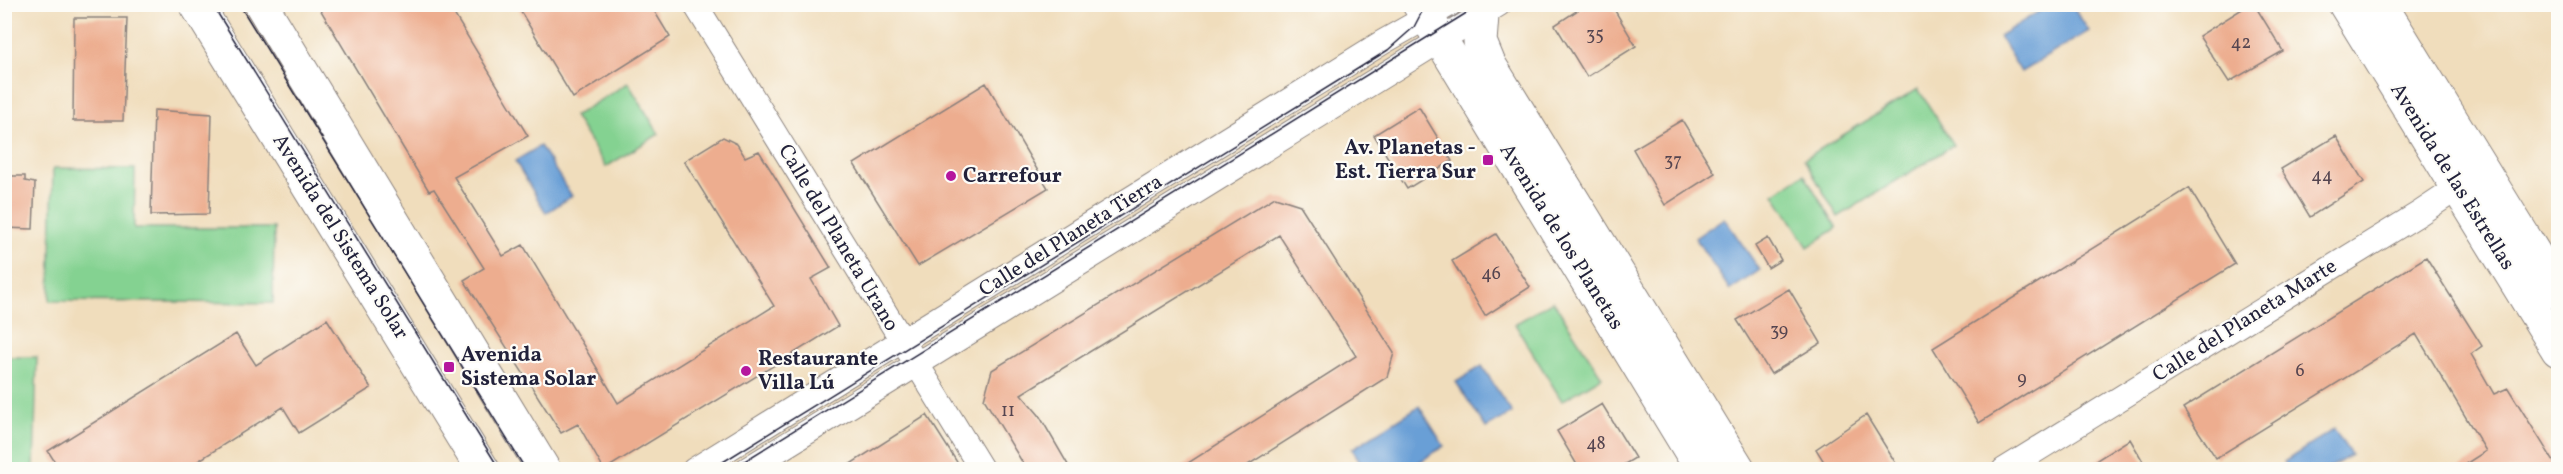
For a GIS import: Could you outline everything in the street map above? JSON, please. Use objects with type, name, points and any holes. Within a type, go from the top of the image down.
[{"type":"street","name":"Avenida del Sistema Solar","points":[[196,4],[483,470]]},
{"type":"street","points":[[261,4],[544,470]]},
{"type":"street","name":"Calle del Planeta Urano","points":[[695,4],[901,342],[982,470]]},
{"type":"street","name":"Avenida de las Estrellas","points":[[2345,4],[2471,178],[2559,292]]},
{"type":"street","name":"Avenida de las Estrellas","points":[[2380,4],[2559,350]]},
{"type":"street","name":"Calle del Planeta Tierra","points":[[694,470],[1383,42],[1434,17],[1490,10]]},
{"type":"street","name":"Avenida de los Planetas","points":[[1490,10],[1480,42],[1489,64],[1739,470]]},
{"type":"street","name":"Calle del Planeta Tierra","points":[[746,470],[916,365],[1434,17]]},
{"type":"street","name":"Avenida de los Planetas","points":[[1434,17],[1702,470]]},
{"type":"street","name":"Calle del Planeta Marte","points":[[2004,470],[2471,178]]},
{"type":"green space","points":[[628,83],[659,134],[606,167],[574,116]]},
{"type":"green space","points":[[1918,89],[1954,145],[1838,217],[1804,159]]},
{"type":"green space","points":[[53,168],[135,169],[134,228],[274,228],[273,303],[50,301]]},
{"type":"green space","points":[[1804,174],[1837,228],[1808,247],[1774,194]]},
{"type":"green space","points":[[1553,301],[1602,377],[1562,401],[1515,324]]},
{"type":"green space","points":[[5,357],[37,357],[34,469],[5,469]]},
{"type":"water","points":[[2051,4],[2072,5],[2089,31],[2021,72],[1999,36]]},
{"type":"water","points":[[540,146],[572,196],[546,213],[515,161]]},
{"type":"water","points":[[1724,218],[1760,270],[1730,290],[1695,238]]},
{"type":"water","points":[[1482,366],[1512,413],[1486,428],[1456,382]]},
{"type":"water","points":[[1419,406],[1444,446],[1409,469],[1365,469],[1352,449]]},
{"type":"water","points":[[2334,429],[2351,455],[2328,469],[2289,469],[2284,462]]},
{"type":"building","points":[[317,4],[448,4],[528,136],[454,177],[503,256],[523,245],[618,403],[774,306],[684,161],[723,137],[737,144],[745,157],[759,151],[831,268],[811,279],[838,326],[604,470],[578,424],[561,433],[464,280],[484,268],[434,189],[429,191]]},
{"type":"building","points":[[516,4],[650,4],[670,37],[573,98]]},
{"type":"building","points":[[1587,4],[1611,4],[1636,46],[1587,77],[1555,25]]},
{"type":"building","points":[[2250,4],[2254,4],[2283,51],[2229,82],[2199,36]]},
{"type":"building","points":[[74,18],[127,18],[123,121],[73,121]]},
{"type":"building","name":"Carrefour","points":[[986,83],[1048,188],[918,266],[854,164]]},
{"type":"building","points":[[1419,107],[1452,161],[1407,189],[1374,135]]},
{"type":"building","points":[[154,110],[212,114],[209,214],[151,215]]},
{"type":"building","points":[[1682,120],[1715,173],[1665,205],[1633,149]]},
{"type":"building","points":[[2336,136],[2364,182],[2310,217],[2281,169]]},
{"type":"building","points":[[4,176],[25,176],[25,181],[35,183],[33,229],[4,228]]},
{"type":"building","points":[[2189,188],[2235,264],[1979,423],[1933,348]]},
{"type":"building","points":[[1275,197],[1300,205],[1394,353],[1387,377],[1240,470],[1177,470],[1356,356],[1279,235],[1021,394],[1039,415],[1071,470],[1027,470],[984,399],[992,370]]},
{"type":"building","points":[[1496,234],[1530,287],[1485,316],[1452,261]]},
{"type":"building","points":[[1768,238],[1781,260],[1768,268],[1755,246]]},
{"type":"building","points":[[2426,257],[2482,346],[2471,354],[2494,394],[2508,388],[2559,470],[2456,470],[2486,451],[2416,334],[2216,458],[2183,408]]},
{"type":"building","points":[[1789,289],[1821,343],[1771,374],[1737,320]]},
{"type":"building","points":[[327,319],[371,388],[299,433],[283,407],[184,470],[60,470],[48,451],[236,334],[256,365]]},
{"type":"building","points":[[1602,404],[1635,458],[1615,470],[1580,470],[1557,431]]},
{"type":"building","points":[[927,415],[962,470],[841,470]]},
{"type":"building","points":[[1866,415],[1900,470],[1829,470],[1816,449]]},
{"type":"building","points":[[2130,439],[2148,470],[2081,470]]},
{"type":"tram line","points":[[212,4],[500,470]]},
{"type":"tram line","points":[[239,4],[526,470]]},
{"type":"tram line","points":[[710,470],[1388,50],[1414,27],[1426,4]]},
{"type":"tram line","points":[[730,470],[1481,4]]},
{"type":"place","name":"Av. Planetas - Est. Tierra Sur","points":[[1488,160]]},
{"type":"place","name":"Carrefour","points":[[951,176]]},
{"type":"place","name":"Avenida Sistema Solar","points":[[449,367]]},
{"type":"place","name":"Restaurante Villa Lú","points":[[746,371]]}]
